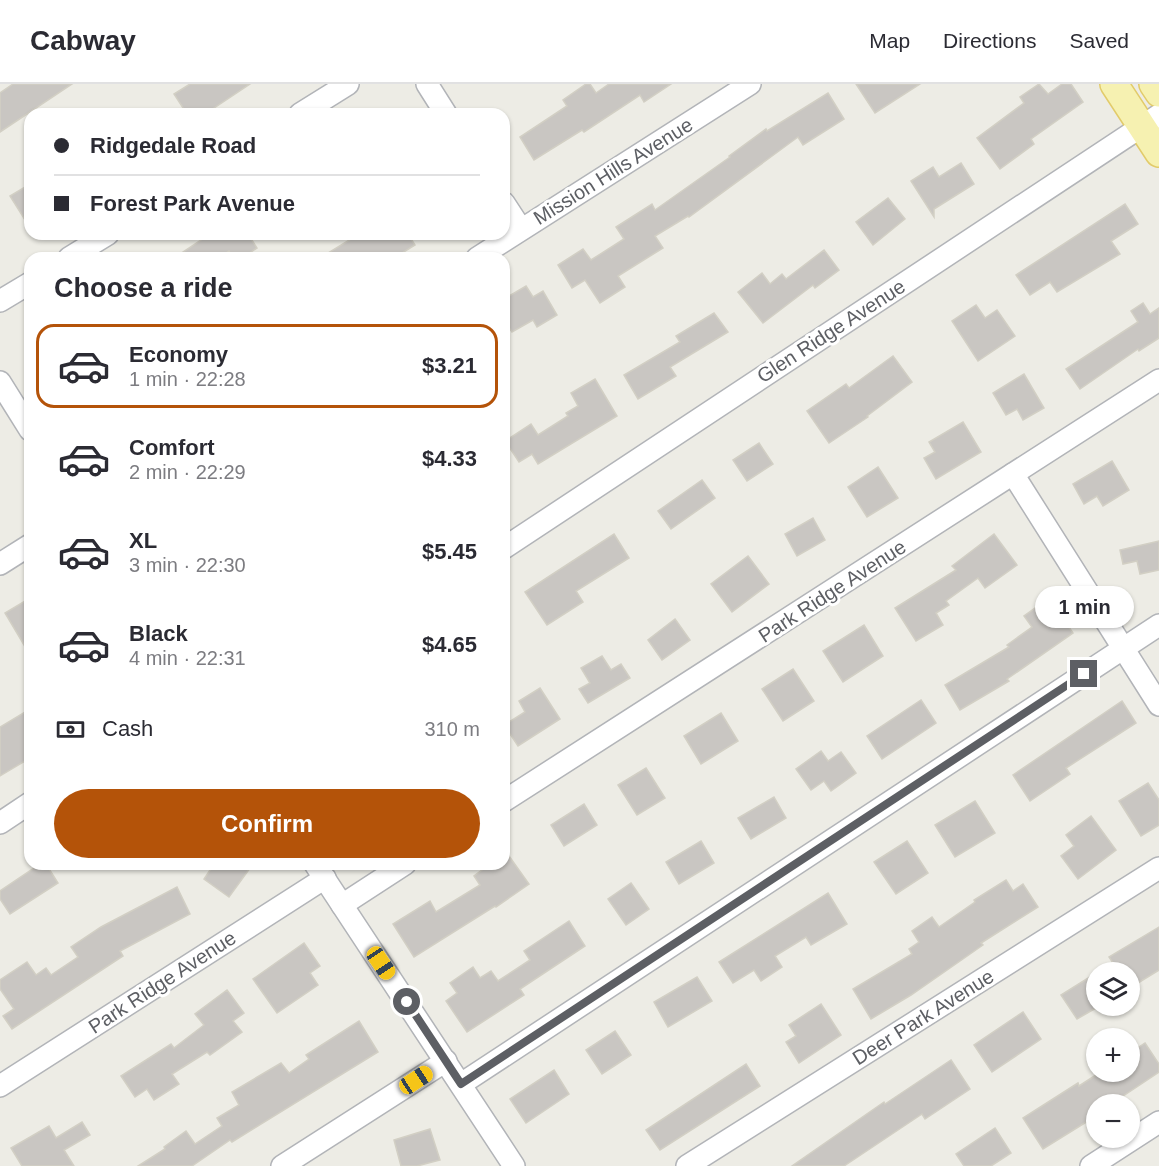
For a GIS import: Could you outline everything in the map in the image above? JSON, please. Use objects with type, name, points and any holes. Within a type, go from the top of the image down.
[{"type":"main road","points":[[1114,84],[1150,121],[1159,153]]},
{"type":"main road","points":[[1153,84],[1159,93]]},
{"type":"street","points":[[310,108],[348,84]]},
{"type":"street","points":[[427,84],[442,108]]},
{"type":"street","name":"Mission Hills Avenue","points":[[510,236],[750,84]]},
{"type":"street","name":"Glen Ridge Avenue","points":[[510,544],[1150,121]]},
{"type":"street","points":[[510,212],[521,229]]},
{"type":"street","points":[[79,252],[98,240]]},
{"type":"street","name":"Mission Hills Avenue","points":[[486,252],[504,240]]},
{"type":"street","points":[[0,301],[24,286]]},
{"type":"street","name":"Park Ridge Avenue","points":[[510,797],[1159,380]]},
{"type":"street","points":[[0,382],[24,420]]},
{"type":"street","points":[[1013,474],[1159,705]]},
{"type":"street","points":[[0,564],[24,549]]},
{"type":"street","points":[[461,1084],[1159,625]]},
{"type":"street","points":[[0,823],[24,808]]},
{"type":"street","name":"Deer Park Avenue","points":[[687,1166],[1159,868]]},
{"type":"street","points":[[342,905],[396,870]]},
{"type":"street","points":[[320,871],[514,1166]]},
{"type":"street","name":"Park Ridge Avenue","points":[[0,1086],[320,871]]},
{"type":"street","points":[[282,1166],[446,1061]]},
{"type":"street","points":[[1091,1166],[1159,1122]]},
{"type":"building","points":[[13,84],[72,84],[36,108],[24,108],[24,116],[0,132],[0,93]]},
{"type":"building","points":[[190,84],[250,84],[214,108],[183,108],[174,94]]},
{"type":"building","points":[[586,84],[590,84],[596,93],[609,84],[671,84],[644,102],[640,95],[584,132],[582,130],[534,160],[520,137],[567,106],[563,100]]},
{"type":"building","points":[[856,84],[920,84],[875,113]]},
{"type":"building","points":[[1039,84],[1048,94],[1062,84],[1071,84],[1083,102],[1031,139],[1034,144],[1000,169],[977,138],[1024,103],[1020,97]]},
{"type":"building","points":[[828,93],[844,119],[803,145],[798,137],[689,217],[655,236],[663,248],[618,276],[625,287],[600,303],[585,280],[572,288],[558,265],[583,249],[591,260],[624,239],[616,227],[652,204],[655,210],[766,129],[767,131]]},
{"type":"building","points":[[961,163],[974,184],[934,209],[934,217],[911,181],[933,167],[939,177]]},
{"type":"building","points":[[24,188],[24,218],[10,196]]},
{"type":"building","points":[[888,198],[905,219],[873,245],[856,222]]},
{"type":"building","points":[[1125,204],[1138,224],[1111,241],[1120,254],[1057,292],[1050,282],[1030,295],[1016,275]]},
{"type":"building","points":[[201,240],[252,240],[257,248],[251,252],[183,252]]},
{"type":"building","points":[[349,240],[412,240],[415,245],[404,252],[330,252]]},
{"type":"building","points":[[824,250],[839,270],[815,288],[813,285],[763,323],[738,292],[762,273],[770,284],[782,274],[786,279]]},
{"type":"building","points":[[526,286],[533,297],[543,291],[557,315],[537,327],[533,320],[512,332],[510,329],[510,295]]},
{"type":"building","points":[[1143,303],[1150,314],[1159,308],[1159,338],[1139,351],[1138,349],[1080,389],[1066,369],[1138,322],[1131,311]]},
{"type":"building","points":[[976,305],[985,318],[997,310],[1015,336],[978,361],[952,321]]},
{"type":"building","points":[[714,313],[728,332],[670,367],[676,376],[638,399],[624,375],[680,342],[676,336]]},
{"type":"building","points":[[893,356],[912,382],[868,417],[829,443],[807,411],[846,384],[849,388]]},
{"type":"building","points":[[1024,374],[1044,408],[1023,420],[1017,409],[1006,415],[993,393]]},
{"type":"building","points":[[595,379],[617,416],[538,464],[532,454],[519,462],[510,448],[510,438],[531,424],[538,435],[568,416],[566,413],[578,406],[571,393]]},
{"type":"building","points":[[963,422],[981,452],[936,479],[924,458],[935,452],[929,442]]},
{"type":"building","points":[[759,443],[773,464],[747,481],[733,460]]},
{"type":"building","points":[[1112,461],[1129,490],[1103,506],[1097,496],[1084,504],[1073,484]]},
{"type":"building","points":[[878,467],[898,498],[867,517],[848,487]]},
{"type":"building","points":[[702,480],[715,498],[671,529],[658,511]]},
{"type":"building","points":[[813,518],[825,540],[797,556],[785,534]]},
{"type":"building","points":[[614,534],[629,558],[576,591],[583,602],[547,625],[525,592]]},
{"type":"building","points":[[994,534],[1017,565],[985,588],[978,578],[946,601],[949,605],[936,613],[943,625],[916,641],[895,608],[956,570],[952,566]]},
{"type":"building","points":[[1159,541],[1159,570],[1140,574],[1137,561],[1123,564],[1120,550]]},
{"type":"building","points":[[748,556],[769,584],[732,612],[711,584]]},
{"type":"building","points":[[1049,598],[1073,633],[1007,679],[1009,681],[960,710],[945,685],[1009,647],[1007,645],[1032,627],[1024,616]]},
{"type":"building","points":[[24,602],[24,645],[5,613]]},
{"type":"building","points":[[675,619],[690,640],[662,660],[648,640]]},
{"type":"building","points":[[864,625],[883,656],[843,682],[823,651]]},
{"type":"building","points":[[602,656],[611,670],[621,664],[630,678],[588,703],[579,689],[590,683],[581,668]]},
{"type":"building","points":[[793,669],[814,701],[783,721],[762,689]]},
{"type":"building","points":[[540,688],[560,719],[518,746],[510,734],[510,721],[525,712],[519,701]]},
{"type":"building","points":[[921,700],[936,723],[882,759],[867,736]]},
{"type":"building","points":[[1122,701],[1136,723],[1066,768],[1070,774],[1030,801],[1013,775]]},
{"type":"building","points":[[24,713],[24,762],[0,776],[0,727]]},
{"type":"building","points":[[721,713],[738,741],[701,764],[684,736]]},
{"type":"building","points":[[821,751],[828,761],[841,752],[856,773],[831,791],[824,781],[811,790],[796,769]]},
{"type":"building","points":[[646,768],[665,798],[637,815],[618,785]]},
{"type":"building","points":[[1148,783],[1159,800],[1159,825],[1141,836],[1119,801]]},
{"type":"building","points":[[774,797],[786,818],[751,839],[738,818]]},
{"type":"building","points":[[975,801],[995,833],[955,857],[935,825]]},
{"type":"building","points":[[584,804],[597,825],[564,846],[551,825]]},
{"type":"building","points":[[1091,816],[1116,850],[1078,879],[1061,856],[1074,846],[1066,835]]},
{"type":"building","points":[[701,841],[714,863],[679,884],[666,862]]},
{"type":"building","points":[[907,841],[928,873],[896,894],[874,862]]},
{"type":"building","points":[[510,857],[529,884],[414,957],[393,924],[430,901],[436,912],[480,885],[474,876],[482,870],[510,870]]},
{"type":"building","points":[[31,870],[50,870],[58,883],[10,914],[0,899],[0,891]]},
{"type":"building","points":[[210,870],[249,870],[229,897],[204,879]]},
{"type":"building","points":[[1006,880],[1013,891],[1023,884],[1038,907],[981,943],[983,945],[911,995],[871,1019],[853,989],[912,954],[909,949],[919,942],[912,931],[932,917],[939,927],[975,902],[974,900]]},
{"type":"building","points":[[631,883],[649,909],[626,925],[608,899]]},
{"type":"building","points":[[177,887],[190,914],[120,951],[123,956],[12,1029],[3,1016],[14,1009],[0,989],[0,980],[27,962],[36,975],[46,968],[51,975],[78,957],[71,947],[101,927]]},
{"type":"building","points":[[828,893],[847,924],[811,945],[806,937],[775,956],[782,967],[761,981],[754,970],[733,983],[719,962]]},
{"type":"building","points":[[569,921],[585,946],[520,989],[524,995],[467,1032],[446,1001],[457,993],[450,983],[473,967],[480,978],[491,971],[498,981],[530,960],[524,951]]},
{"type":"building","points":[[1159,927],[1159,970],[1140,982],[1140,962],[1112,962],[1109,957]]},
{"type":"building","points":[[304,943],[320,966],[310,973],[318,985],[277,1013],[253,979]]},
{"type":"building","points":[[697,977],[712,1001],[668,1027],[654,1002]]},
{"type":"building","points":[[1086,979],[1086,1014],[1077,1019],[1061,995]]},
{"type":"building","points":[[227,990],[244,1013],[233,1021],[242,1032],[210,1055],[207,1052],[172,1074],[179,1084],[154,1100],[147,1089],[135,1097],[121,1076],[171,1044],[174,1048],[204,1025],[195,1014]]},
{"type":"building","points":[[821,1004],[841,1035],[799,1063],[786,1042],[796,1036],[789,1025]]},
{"type":"building","points":[[1023,1012],[1041,1039],[992,1072],[974,1045]]},
{"type":"building","points":[[359,1021],[378,1052],[232,1142],[230,1140],[192,1166],[138,1166],[165,1149],[164,1147],[186,1131],[195,1144],[222,1126],[217,1118],[239,1105],[232,1092],[281,1063],[289,1073],[309,1059],[306,1055]]},
{"type":"building","points":[[615,1031],[631,1055],[602,1074],[586,1050]]},
{"type":"building","points":[[1145,1043],[1159,1064],[1159,1072],[1126,1094],[1086,1094],[1086,1122],[1043,1149],[1023,1118],[1078,1083],[1079,1086],[1086,1081],[1140,1082],[1140,1046]]},
{"type":"building","points":[[951,1060],[970,1089],[925,1119],[922,1114],[844,1166],[792,1166],[884,1102],[885,1104]]},
{"type":"building","points":[[746,1064],[760,1086],[660,1150],[646,1130]]},
{"type":"building","points":[[554,1070],[569,1094],[526,1123],[510,1099]]},
{"type":"building","points":[[82,1122],[90,1135],[64,1150],[74,1166],[22,1166],[11,1148],[49,1126],[56,1138]]},
{"type":"building","points":[[995,1128],[1011,1153],[991,1166],[964,1166],[956,1154]]},
{"type":"building","points":[[430,1129],[440,1160],[417,1166],[401,1166],[394,1140]]},
{"type":"route","points":[[407,1002],[461,1084],[1084,674]]}]
